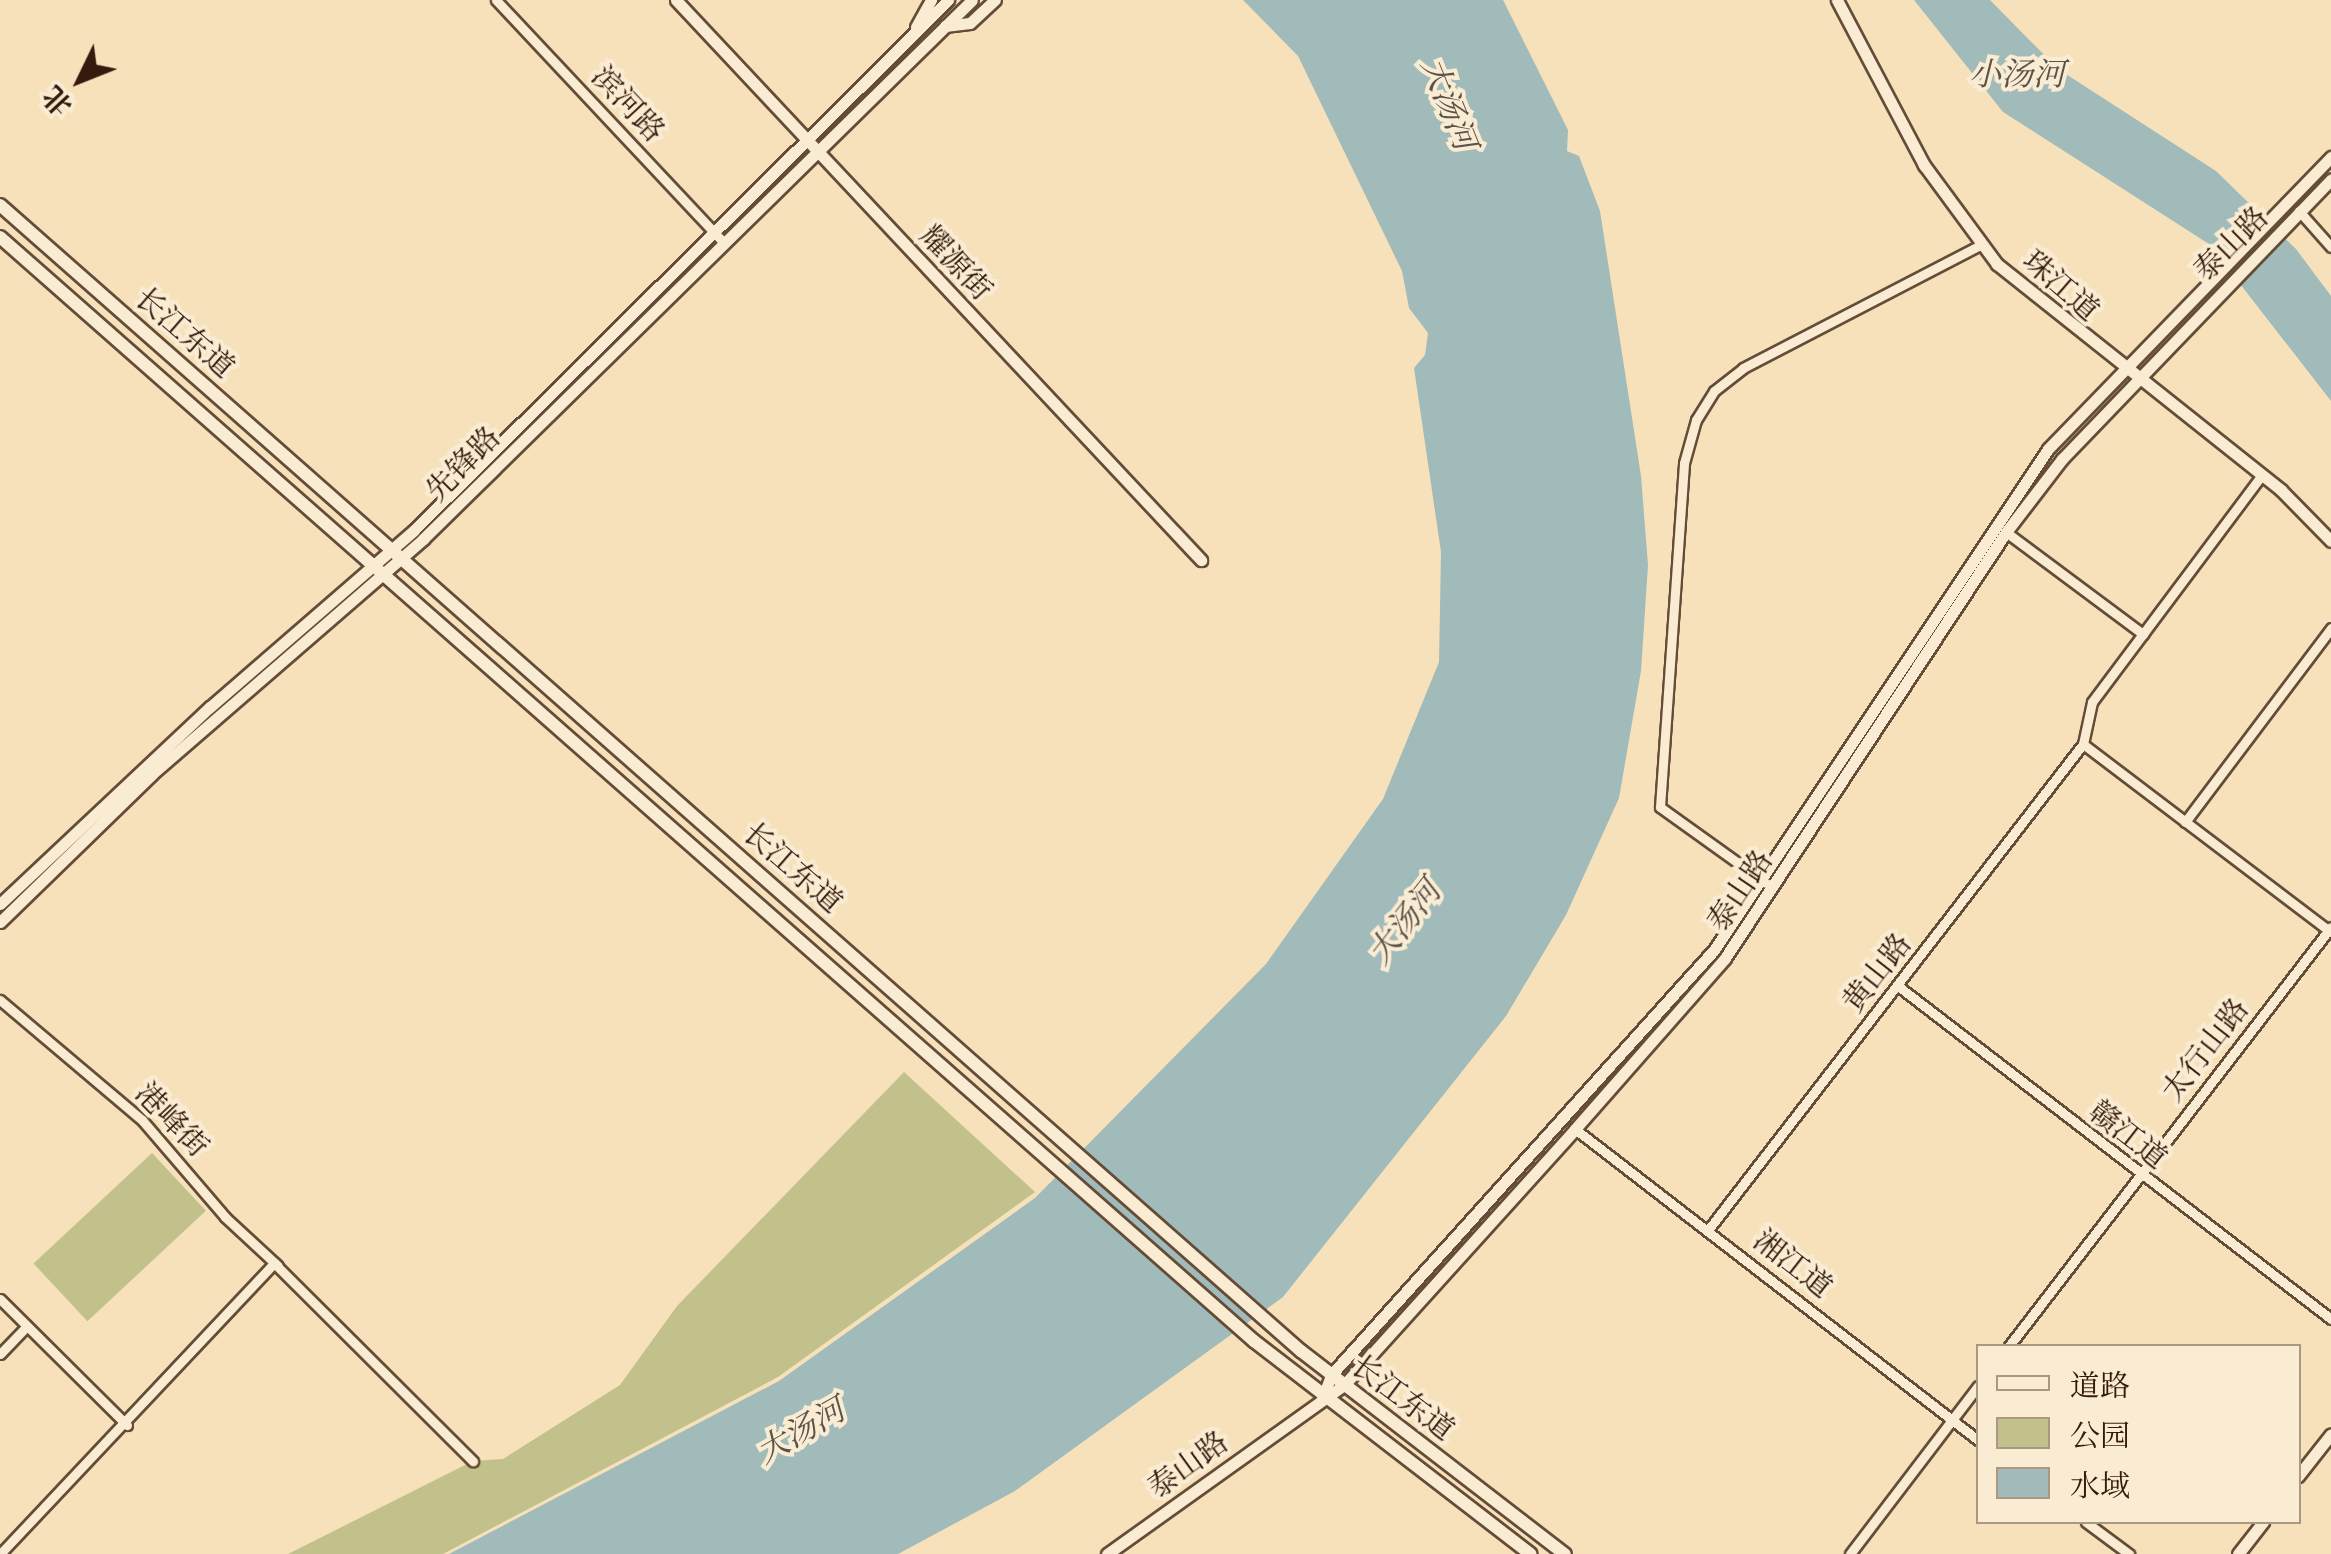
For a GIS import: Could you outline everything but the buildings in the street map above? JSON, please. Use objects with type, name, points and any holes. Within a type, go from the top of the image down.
[{"type":"main road","name":"长江东道","points":[[0,206],[1272,1324],[1344,1385],[1565,1554]]},
{"type":"main road","name":"长江东道","points":[[0,237],[1254,1341],[1322,1399],[1531,1554]]},
{"type":"street","name":"滨河路","points":[[496,0],[723,242]]},
{"type":"street","name":"耀源街","points":[[676,0],[1201,560]]},
{"type":"street","points":[[909,40],[930,0]]},
{"type":"street","points":[[0,904],[123,784],[398,552],[805,139],[948,0]]},
{"type":"street","name":"先锋路","points":[[398,552],[972,0]]},
{"type":"street","points":[[946,26],[970,23],[994,0]]},
{"type":"street","name":"珠江道","points":[[1837,0],[1924,165],[1980,245],[2122,370],[2262,475],[2331,541]]},
{"type":"street","points":[[1322,1399],[1331,1374],[1714,950],[1997,519],[2048,449],[2331,157]]},
{"type":"street","name":"泰山路","points":[[1107,1554],[1344,1385],[1575,1129],[1725,958],[2006,532],[2134,379],[2331,178]]},
{"type":"street","points":[[2299,211],[2331,246]]},
{"type":"street","points":[[1772,888],[1660,807],[1684,464],[1696,420],[1714,392],[1742,368],[1980,245]]},
{"type":"street","points":[[2262,475],[2092,702],[2082,744],[2330,930]]},
{"type":"street","points":[[2006,532],[2143,634]]},
{"type":"street","points":[[0,922],[152,774],[377,570]]},
{"type":"street","points":[[2184,822],[2331,628]]},
{"type":"street","name":"黄山路","points":[[1708,1230],[2082,744]]},
{"type":"street","name":"太行山路","points":[[2010,1344],[2330,930]]},
{"type":"street","name":"赣江道","points":[[1898,986],[2140,1176],[2331,1319]]},
{"type":"street","name":"港峰街","points":[[0,1000],[142,1120],[225,1217],[473,1461]]},
{"type":"street","name":"湘江道","points":[[1575,1129],[1976,1438]]},
{"type":"street","points":[[0,1554],[127,1425],[274,1263]]},
{"type":"street","points":[[0,1300],[127,1425]]},
{"type":"street","points":[[0,1354],[27,1326]]},
{"type":"street","points":[[1850,1554],[1976,1389]]},
{"type":"street","points":[[2301,1472],[2331,1434]]},
{"type":"street","points":[[2089,1524],[2128,1554]]},
{"type":"street","points":[[2238,1554],[2261,1524]]},
{"type":"green space","points":[[904,1072],[1035,1192],[778,1377],[443,1554],[288,1554],[473,1461],[503,1459],[620,1385],[677,1306]]},
{"type":"green space","points":[[152,1153],[206,1211],[87,1321],[34,1263]]},
{"type":"water","name":"大汤河","points":[[1243,0],[1503,0],[1568,130],[1567,151],[1579,156],[1600,211],[1641,476],[1648,565],[1641,671],[1619,798],[1566,915],[1506,1016],[1283,1297],[1015,1491],[898,1554],[449,1554],[779,1381],[1035,1198],[1266,964],[1383,799],[1439,662],[1441,552],[1414,368],[1425,355],[1428,333],[1409,308],[1402,271],[1298,56]]},
{"type":"water","name":"小汤河","points":[[1914,0],[1990,0],[2058,69],[2216,171],[2296,249],[2331,296],[2331,401],[2209,244],[2003,112]]}]
